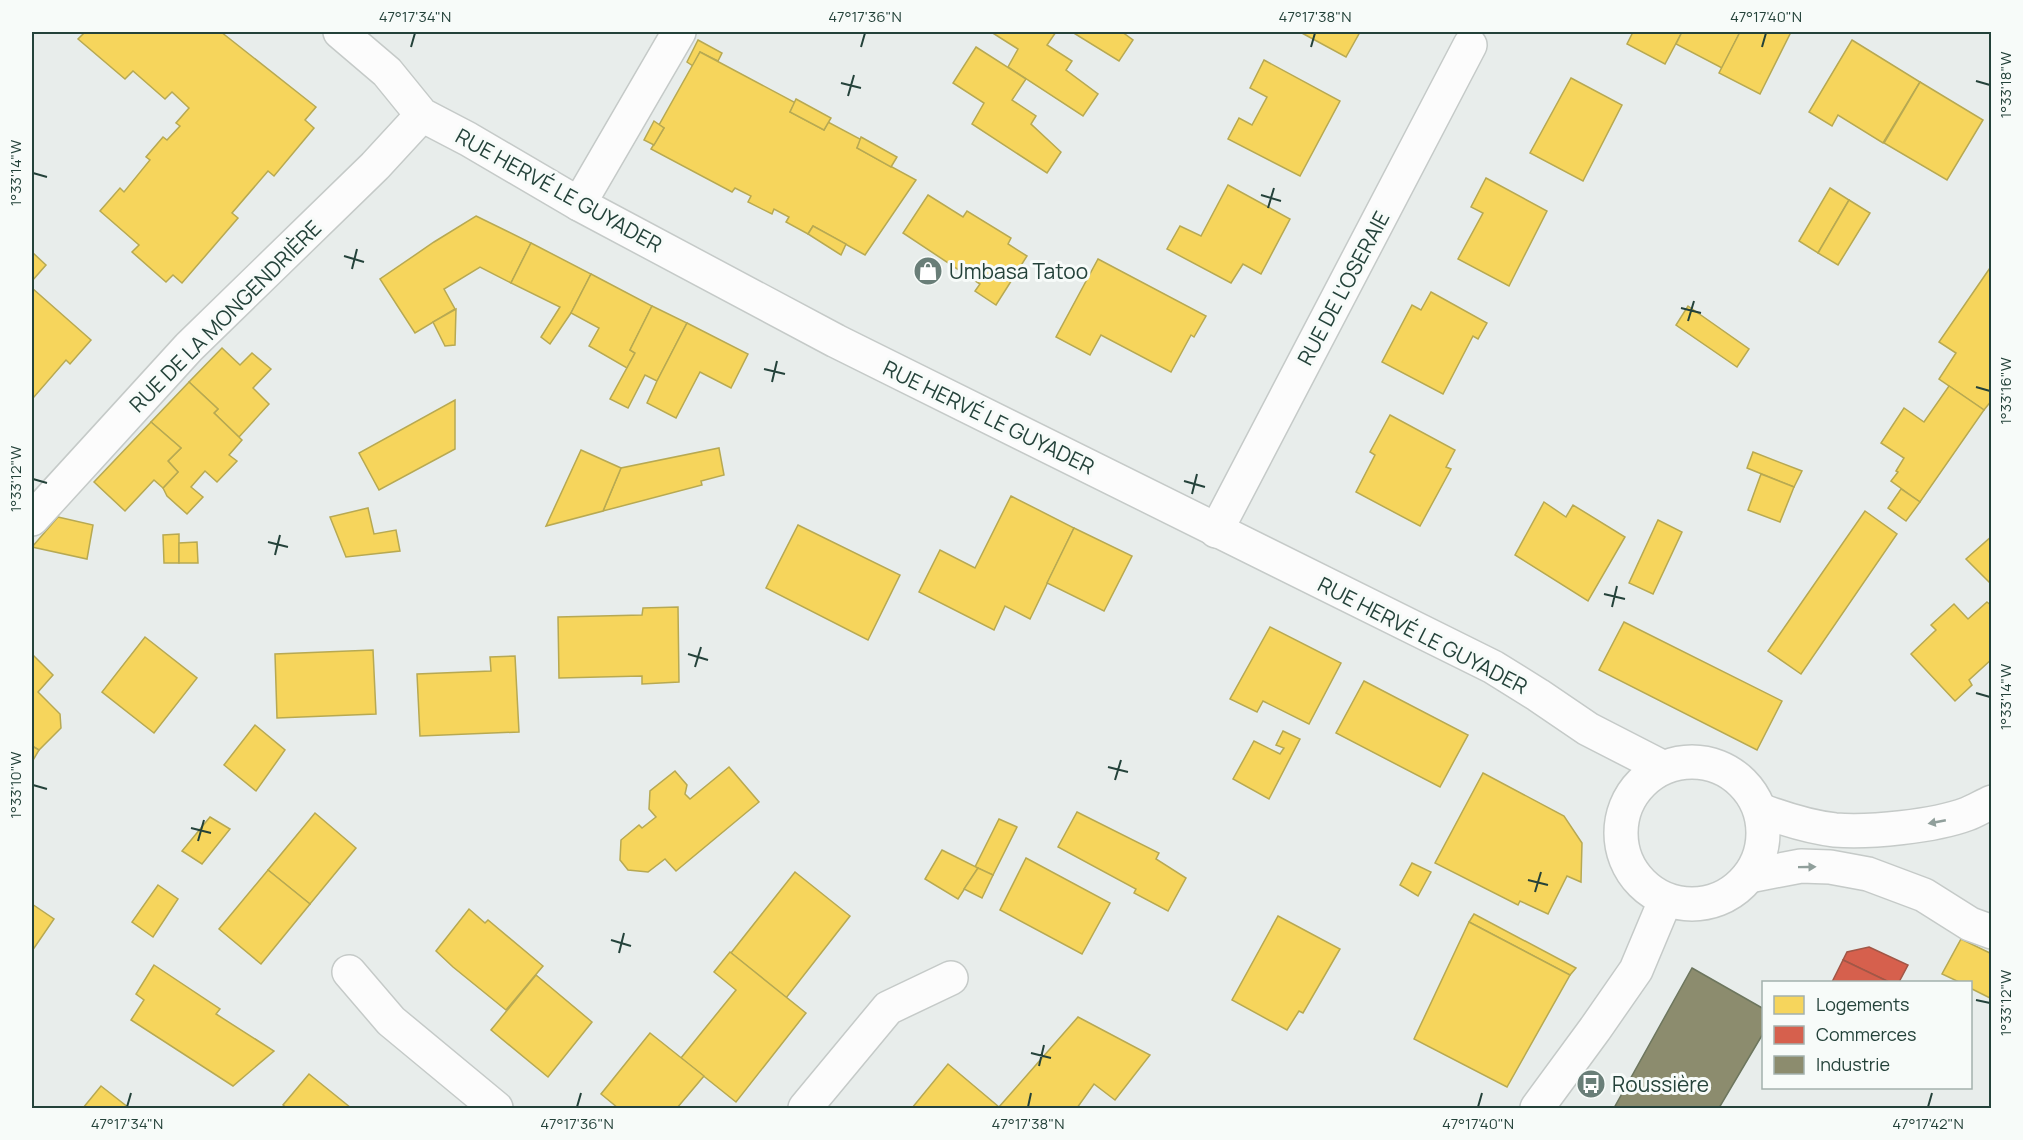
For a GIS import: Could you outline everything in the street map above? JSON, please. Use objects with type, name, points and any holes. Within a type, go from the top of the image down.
[{"type":"street","name":"RUE HERVÉ LE GUYADER","points":[[340,32],[387,72],[422,115],[468,139],[579,204],[836,341],[1493,667],[1588,729],[1662,767]]},
{"type":"street","points":[[579,204],[679,32]]},
{"type":"street","name":"RUE DE L'OSERAIE","points":[[1216,531],[1470,45]]},
{"type":"street","name":"RUE DE LA MONGENDRIÈRE","points":[[32,519],[189,347],[375,166],[422,115]]},
{"type":"street","points":[[1685,762],[1709,764],[1731,773],[1748,789],[1760,810],[1763,833],[1760,855],[1749,876],[1726,897],[1696,906],[1665,900],[1637,882],[1622,852],[1621,818],[1635,788],[1662,767],[1685,762]]},
{"type":"street","points":[[1760,810],[1805,825],[1869,830],[1936,823],[1967,814],[1992,802]]},
{"type":"street","points":[[1749,876],[1801,866],[1830,867],[1868,874],[1924,895],[1970,924],[1992,932]]},
{"type":"street","points":[[1537,1108],[1596,1029],[1636,970],[1665,900]]},
{"type":"street","points":[[349,972],[391,1021],[496,1108]]},
{"type":"street","points":[[805,1108],[888,1008],[951,978]]},
{"type":"building: Logements","points":[[80,32],[221,32],[316,107],[305,120],[314,128],[274,176],[268,171],[232,213],[238,218],[182,283],[173,275],[166,282],[132,252],[139,245],[100,211],[120,188],[124,192],[150,160],[146,157],[163,137],[167,140],[180,126],[176,123],[189,108],[172,92],[165,99],[133,71],[125,79],[78,39],[83,34]]},
{"type":"building: Logements","points":[[991,32],[1056,32],[1047,45],[1072,61],[1066,70],[1098,94],[1083,116],[1008,67],[1018,49]]},
{"type":"building: Logements","points":[[1072,32],[1122,32],[1133,40],[1119,61]]},
{"type":"building: Logements","points":[[1300,32],[1360,32],[1346,57]]},
{"type":"building: Logements","points":[[1633,32],[1682,32],[1665,64],[1627,44]]},
{"type":"building: Logements","points":[[1682,32],[1740,32],[1722,68],[1676,44]]},
{"type":"building: Logements","points":[[1740,32],[1791,32],[1760,94],[1719,73]]},
{"type":"building: Logements","points":[[698,40],[722,53],[718,61],[700,52],[693,66],[687,62]]},
{"type":"building: Logements","points":[[1852,40],[1920,82],[1883,143],[1838,115],[1832,126],[1809,112]]},
{"type":"building: Logements","points":[[976,47],[1026,79],[1012,100],[1036,116],[1031,124],[1061,152],[1047,173],[972,124],[984,103],[953,83]]},
{"type":"building: Logements","points":[[700,52],[794,102],[790,112],[824,130],[828,122],[860,139],[857,148],[916,180],[865,255],[813,226],[808,234],[786,222],[789,217],[774,209],[772,214],[748,202],[751,196],[735,188],[732,192],[651,149],[664,128],[659,125]]},
{"type":"building: Logements","points":[[1264,60],[1340,101],[1300,176],[1228,139],[1239,118],[1252,125],[1267,97],[1250,88]]},
{"type":"building: Logements","points":[[1571,78],[1622,105],[1583,181],[1530,153]]},
{"type":"building: Logements","points":[[1920,82],[1983,120],[1947,180],[1884,143]]},
{"type":"building: Logements","points":[[796,99],[831,118],[824,130],[790,112]]},
{"type":"building: Logements","points":[[654,121],[664,128],[654,145],[644,140]]},
{"type":"building: Logements","points":[[861,137],[897,157],[891,167],[857,148]]},
{"type":"building: Logements","points":[[1486,178],[1547,211],[1509,286],[1458,259],[1483,213],[1471,207]]},
{"type":"building: Logements","points":[[1228,185],[1290,219],[1261,274],[1243,264],[1231,283],[1167,249],[1180,226],[1201,236]]},
{"type":"building: Logements","points":[[1830,188],[1849,200],[1818,253],[1799,241]]},
{"type":"building: Logements","points":[[928,195],[963,217],[967,211],[1011,238],[1008,244],[1027,256],[996,305],[975,291],[980,284],[903,233]]},
{"type":"building: Logements","points":[[1849,200],[1870,213],[1838,265],[1818,253]]},
{"type":"building: Logements","points":[[476,216],[531,243],[511,283],[480,267],[444,289],[455,309],[415,333],[380,279]]},
{"type":"building: Logements","points":[[813,226],[846,244],[841,255],[808,234]]},
{"type":"building: Logements","points":[[531,243],[591,274],[571,313],[550,344],[541,337],[560,307],[511,283]]},
{"type":"building: Logements","points":[[32,252],[46,265],[32,281]]},
{"type":"building: Logements","points":[[1098,259],[1206,316],[1194,337],[1191,335],[1171,372],[1101,335],[1090,355],[1056,337]]},
{"type":"building: Logements","points":[[1992,265],[1992,400],[1984,410],[1939,379],[1956,353],[1939,342]]},
{"type":"building: Logements","points":[[591,274],[652,306],[630,350],[635,353],[627,368],[589,346],[599,328],[571,313]]},
{"type":"building: Logements","points":[[32,288],[91,340],[70,364],[66,360],[34,397],[32,395]]},
{"type":"building: Logements","points":[[1431,292],[1487,323],[1478,339],[1473,336],[1443,394],[1382,362],[1412,305],[1421,310]]},
{"type":"building: Logements","points":[[652,306],[687,323],[657,381],[645,375],[628,408],[610,399],[635,353],[630,350]]},
{"type":"building: Logements","points":[[1688,306],[1749,349],[1737,367],[1676,325]]},
{"type":"building: Logements","points":[[456,309],[455,345],[445,346],[433,322]]},
{"type":"building: Logements","points":[[687,323],[748,354],[731,388],[700,372],[676,418],[647,403]]},
{"type":"building: Logements","points":[[222,348],[240,365],[252,353],[271,369],[253,388],[269,404],[239,437],[214,413],[218,409],[189,382]]},
{"type":"building: Logements","points":[[189,382],[218,409],[214,413],[242,440],[229,455],[237,461],[217,482],[205,471],[191,487],[203,497],[187,514],[167,496],[163,488],[178,472],[168,461],[181,448],[151,422]]},
{"type":"building: Logements","points":[[1949,386],[1984,410],[1920,502],[1891,481],[1904,458],[1881,443],[1904,408],[1924,422]]},
{"type":"building: Logements","points":[[455,400],[455,449],[379,490],[359,453]]},
{"type":"building: Logements","points":[[1390,415],[1455,450],[1446,467],[1451,469],[1420,526],[1356,492],[1375,455],[1370,452]]},
{"type":"building: Logements","points":[[151,422],[181,448],[168,461],[178,472],[163,488],[154,480],[125,511],[94,482]]},
{"type":"building: Logements","points":[[719,448],[724,475],[701,481],[702,485],[603,511],[621,468]]},
{"type":"building: Logements","points":[[581,450],[621,468],[603,511],[546,526]]},
{"type":"building: Logements","points":[[1753,452],[1802,471],[1794,487],[1747,468]]},
{"type":"building: Logements","points":[[1761,474],[1794,487],[1780,522],[1748,510]]},
{"type":"building: Logements","points":[[1901,489],[1920,502],[1906,521],[1888,508]]},
{"type":"building: Logements","points":[[1011,496],[1074,528],[1030,619],[1005,606],[994,630],[919,592],[940,550],[975,568]]},
{"type":"building: Logements","points":[[1544,502],[1566,517],[1573,505],[1625,537],[1588,601],[1515,555]]},
{"type":"building: Logements","points":[[368,508],[374,534],[396,530],[400,551],[346,557],[330,517]]},
{"type":"building: Logements","points":[[1865,511],[1897,534],[1801,674],[1768,651]]},
{"type":"building: Logements","points":[[58,517],[93,525],[87,559],[32,547]]},
{"type":"building: Logements","points":[[1658,520],[1682,532],[1653,594],[1629,583]]},
{"type":"building: Logements","points":[[798,525],[900,575],[868,640],[766,588]]},
{"type":"building: Logements","points":[[1074,528],[1132,556],[1104,611],[1047,583]]},
{"type":"building: Logements","points":[[179,534],[179,563],[164,563],[163,535]]},
{"type":"building: Logements","points":[[1992,536],[1992,585],[1966,559]]},
{"type":"building: Logements","points":[[197,542],[198,563],[179,563],[179,543]]},
{"type":"building: Logements","points":[[1987,602],[1992,606],[1992,659],[1969,680],[1972,685],[1955,701],[1911,654],[1936,630],[1931,625],[1954,604],[1968,619]]},
{"type":"building: Logements","points":[[678,607],[679,682],[642,684],[642,676],[559,678],[558,617],[642,615],[643,608]]},
{"type":"building: Logements","points":[[1624,622],[1782,701],[1757,750],[1599,670]]},
{"type":"building: Logements","points":[[1270,627],[1341,663],[1309,724],[1263,701],[1257,712],[1230,699]]},
{"type":"building: Logements","points":[[145,637],[197,678],[154,733],[102,692]]},
{"type":"building: Logements","points":[[373,650],[376,714],[277,718],[275,654]]},
{"type":"building: Logements","points":[[32,654],[53,675],[38,692],[60,714],[61,728],[39,750],[32,746]]},
{"type":"building: Logements","points":[[515,656],[519,732],[420,736],[417,674],[491,671],[490,657]]},
{"type":"building: Logements","points":[[1364,681],[1468,735],[1440,787],[1336,733]]},
{"type":"building: Logements","points":[[255,725],[285,750],[256,791],[224,765]]},
{"type":"building: Logements","points":[[1283,731],[1300,739],[1269,799],[1233,779],[1254,741],[1280,754],[1284,748],[1276,745]]},
{"type":"building: Logements","points":[[32,746],[39,750],[32,762]]},
{"type":"building: Logements","points":[[729,767],[759,802],[676,871],[665,859],[648,872],[628,870],[620,860],[621,840],[639,825],[642,828],[656,817],[649,809],[650,791],[675,771],[687,785],[685,794],[690,799]]},
{"type":"building: Logements","points":[[1483,773],[1564,816],[1582,843],[1581,882],[1567,876],[1548,914],[1520,901],[1518,905],[1435,863]]},
{"type":"building: Logements","points":[[1077,812],[1159,853],[1156,859],[1186,878],[1168,911],[1134,893],[1136,889],[1058,847]]},
{"type":"building: Logements","points":[[315,813],[356,848],[310,904],[268,870]]},
{"type":"building: Logements","points":[[210,817],[230,829],[202,864],[182,851]]},
{"type":"building: Logements","points":[[999,819],[1017,827],[993,875],[975,867]]},
{"type":"building: Logements","points":[[942,850],[978,868],[958,899],[925,879]]},
{"type":"building: Logements","points":[[1026,858],[1110,903],[1082,954],[1000,910]]},
{"type":"building: Logements","points":[[1412,863],[1431,872],[1418,896],[1400,885]]},
{"type":"building: Logements","points":[[978,868],[993,875],[982,898],[964,889]]},
{"type":"building: Logements","points":[[268,870],[310,904],[261,964],[219,929]]},
{"type":"building: Logements","points":[[795,872],[850,916],[786,998],[731,953]]},
{"type":"building: Logements","points":[[158,885],[178,899],[153,937],[132,922]]},
{"type":"building: Logements","points":[[32,904],[54,919],[32,951]]},
{"type":"building: Logements","points":[[469,909],[485,923],[488,920],[543,966],[506,1010],[436,951]]},
{"type":"building: Logements","points":[[1474,914],[1576,968],[1570,975],[1469,922]]},
{"type":"building: Logements","points":[[1278,916],[1340,949],[1303,1013],[1299,1011],[1287,1030],[1232,1000]]},
{"type":"building: Logements","points":[[1469,922],[1570,975],[1507,1087],[1414,1039]]},
{"type":"building: Logements","points":[[1961,939],[1992,954],[1992,999],[1972,989],[1972,981],[1957,981],[1942,974]]},
{"type":"building: Logements","points":[[730,952],[806,1013],[736,1102],[681,1058],[736,990],[714,972]]},
{"type":"building: Logements","points":[[154,965],[220,1009],[216,1014],[274,1051],[233,1086],[131,1020],[144,1000],[136,994]]},
{"type":"building: Logements","points":[[536,975],[592,1022],[548,1077],[491,1030]]},
{"type":"building: Logements","points":[[1078,1017],[1150,1055],[1115,1100],[1094,1084],[1077,1108],[999,1107]]},
{"type":"building: Logements","points":[[650,1033],[704,1076],[677,1108],[618,1108],[601,1094]]},
{"type":"building: Logements","points":[[948,1064],[999,1107],[912,1108]]},
{"type":"building: Logements","points":[[309,1074],[351,1108],[287,1108],[283,1105]]},
{"type":"building: Logements","points":[[101,1086],[129,1108],[83,1108]]},
{"type":"building: Commerces","points":[[1869,947],[1908,965],[1900,981],[1887,981],[1843,960],[1847,952]]},
{"type":"building: Commerces","points":[[1843,960],[1887,981],[1832,981]]},
{"type":"building: Industrie","points":[[1692,968],[1762,1008],[1762,1035],[1719,1108],[1614,1108]]},
{"type":"place","name":"Umbasa Tatoo","points":[[928,271]]},
{"type":"place","name":"Roussière","points":[[1591,1084]]}]
